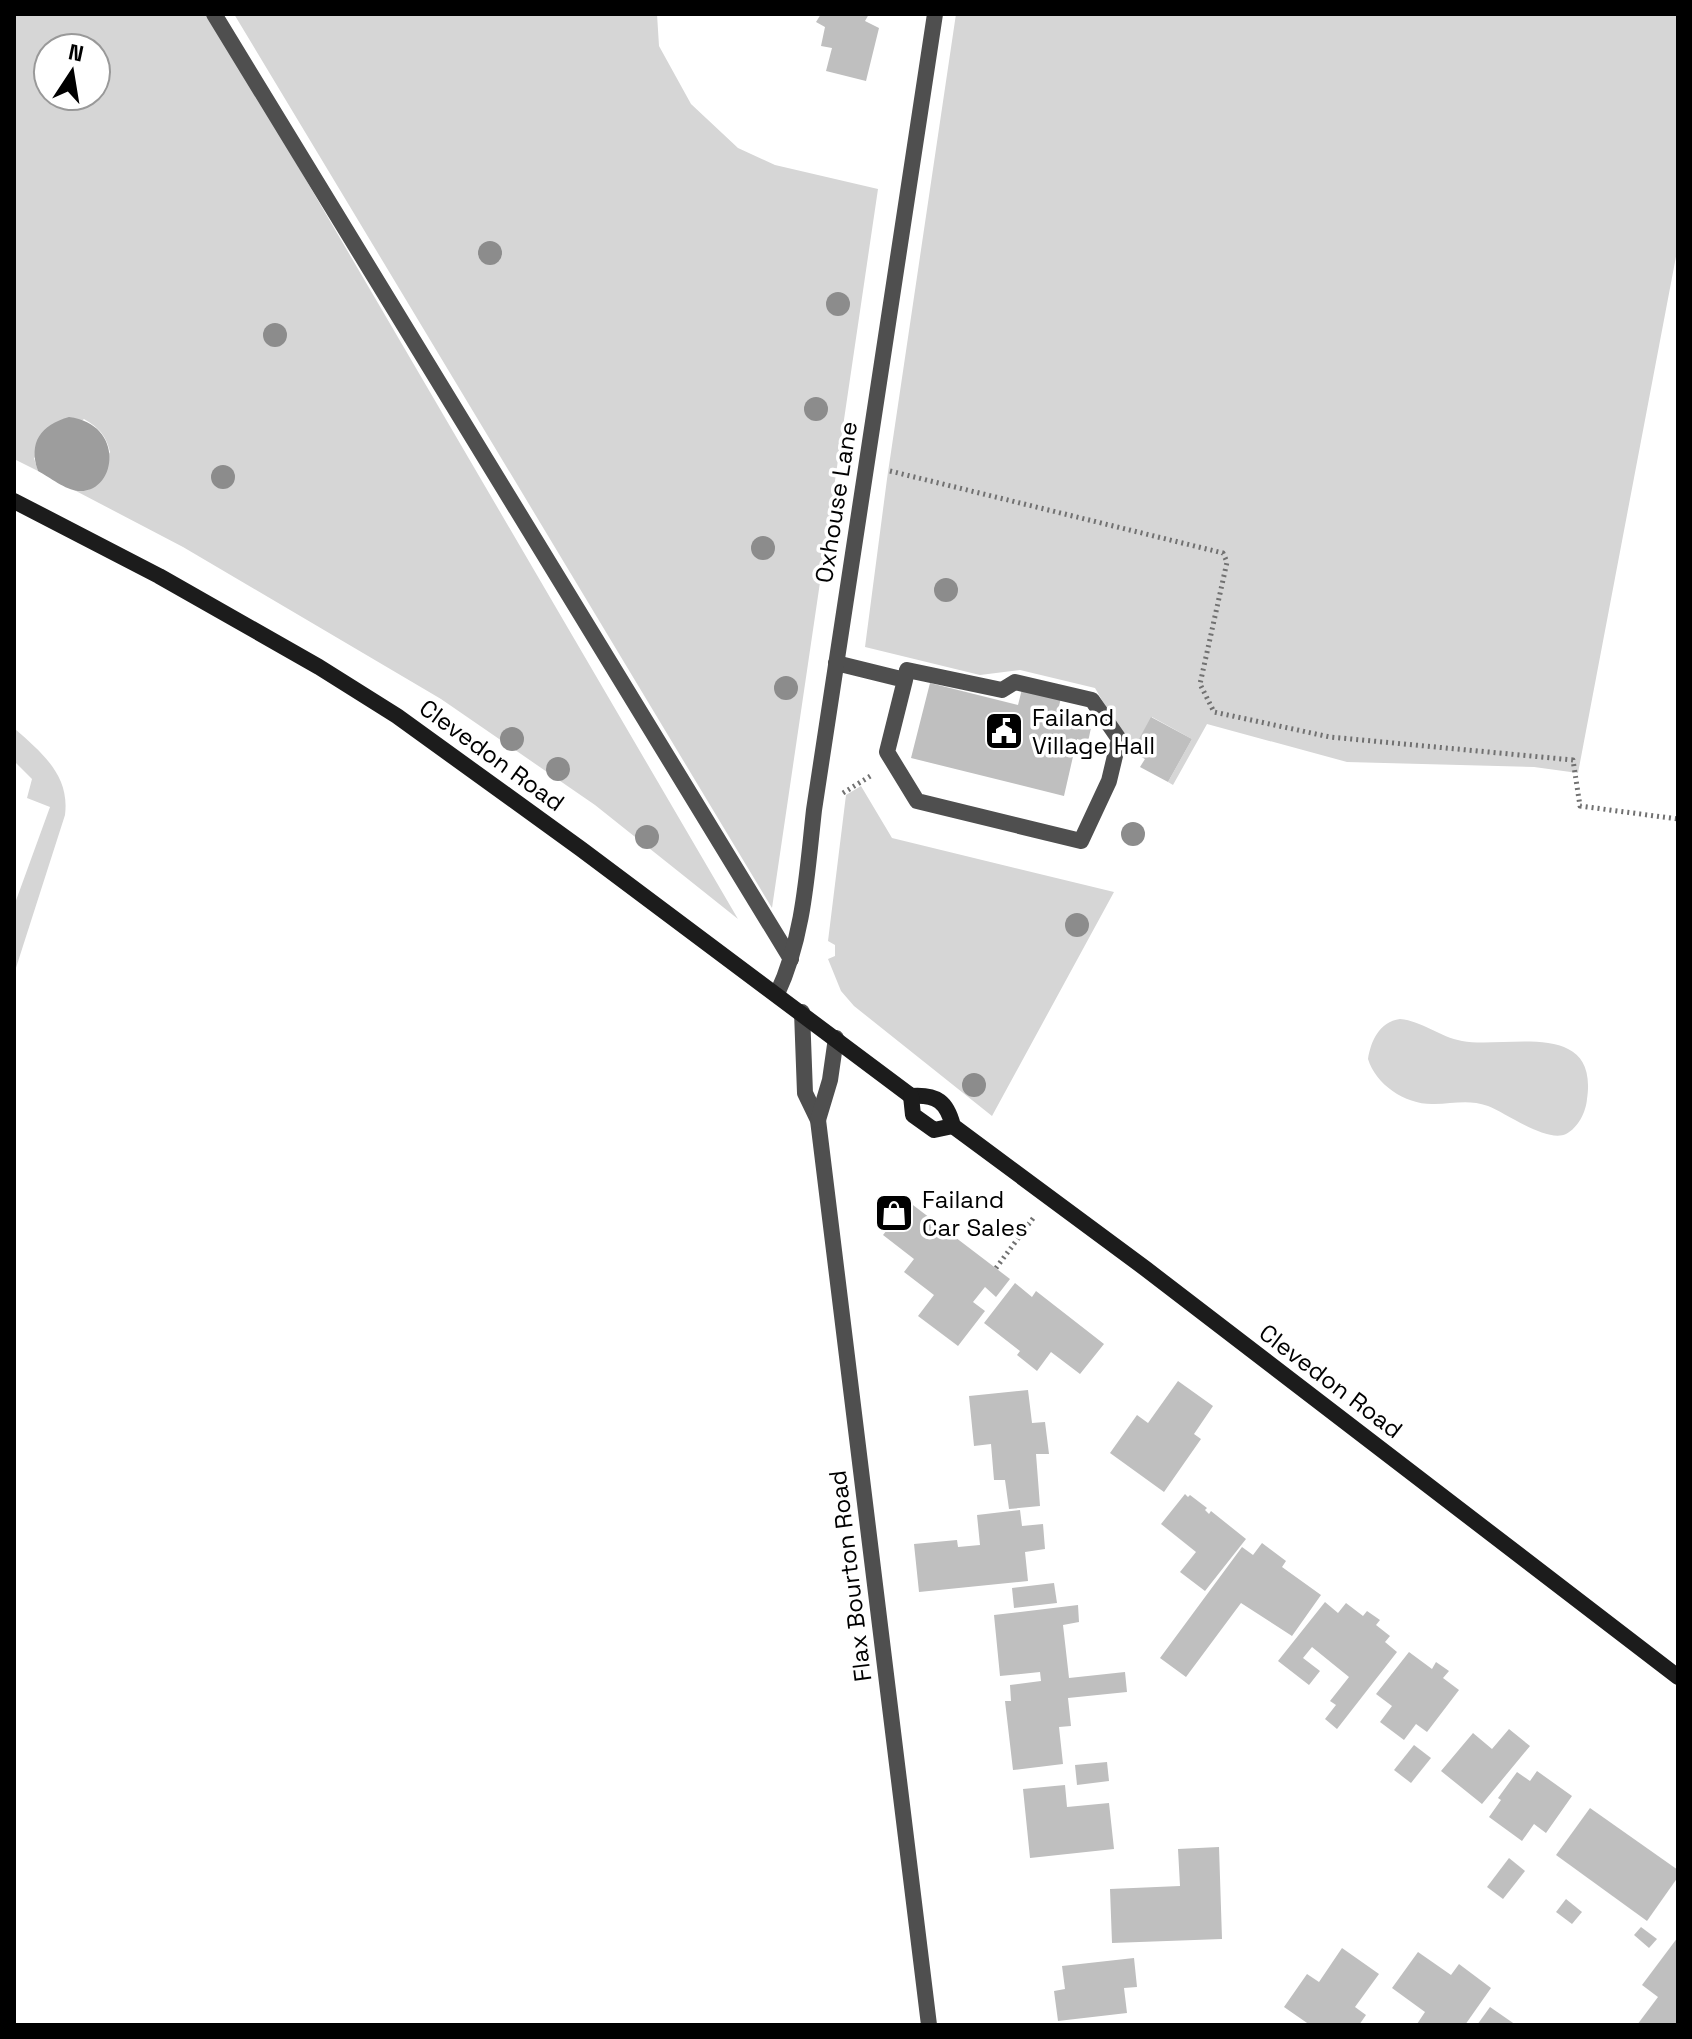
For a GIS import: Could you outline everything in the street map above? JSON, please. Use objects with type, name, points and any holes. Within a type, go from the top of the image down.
[{"type":"main road","name":"Clevedon Road","points":[[14,501],[159,576],[319,667],[397,716],[802,1012],[911,1096],[929,1094],[940,1102],[949,1109],[953,1126],[1678,1677]]},
{"type":"main road","name":"Clevedon Road","points":[[911,1096],[913,1115],[934,1130],[953,1126]]},
{"type":"street","points":[[214,14],[791,959]]},
{"type":"street","name":"Oxhouse Lane","points":[[777,994],[791,959],[801,914],[814,810],[935,14]]},
{"type":"street","points":[[836,663],[905,680]]},
{"type":"street","points":[[907,670],[1002,690],[1015,682],[1092,700],[1119,739],[1109,781],[1081,841],[917,801],[887,752],[905,680],[907,670]]},
{"type":"street","name":"Flax Bourton Road","points":[[802,1012],[805,1093],[818,1120],[929,2025]]},
{"type":"street","name":"Flax Bourton Road","points":[[818,1120],[830,1080],[836,1038]]},
{"type":"path","points":[[866,465],[1223,553],[1227,562],[1200,684],[1214,712],[1330,737],[1573,760],[1580,806],[1678,819]]},
{"type":"path","points":[[814,810],[893,763]]},
{"type":"path","points":[[996,1268],[1049,1197]]},
{"type":"shaded area","points":[[14,14],[209,14],[738,919],[595,805],[441,699],[183,547],[76,491],[89,490],[110,452],[104,436],[89,422],[84,419],[34,458],[38,471],[14,459]]},
{"type":"shaded area","points":[[234,14],[657,14],[659,46],[691,104],[738,148],[775,165],[878,189],[772,908]]},
{"type":"shaded area","points":[[956,14],[1678,14],[1678,246],[1578,773],[1534,767],[1347,762],[1207,724],[1173,785],[1168,782],[1192,739],[1152,717],[1132,752],[1095,688],[1020,670],[980,675],[865,647]]},
{"type":"shaded area","points":[[69,417],[87,422],[100,432],[107,444],[110,458],[107,471],[101,482],[91,489],[73,490],[38,471],[35,451],[39,436],[51,425]]},
{"type":"shaded area","points":[[14,728],[58,776],[63,788],[65,815],[14,974],[14,906],[50,807],[27,798],[32,779],[14,761]]},
{"type":"shaded area","points":[[861,786],[892,838],[1114,892],[992,1116],[854,1006],[841,991],[828,959],[835,956],[835,945],[828,941],[846,795]]},
{"type":"shaded area","points":[[1400,1019],[1462,1041],[1546,1043],[1564,1047],[1579,1057],[1587,1074],[1587,1099],[1581,1119],[1566,1134],[1558,1136],[1538,1131],[1481,1104],[1434,1104],[1403,1097],[1385,1085],[1368,1059],[1381,1028]]},
{"type":"building","points":[[821,14],[869,14],[865,21],[879,28],[866,81],[826,71],[832,48],[821,46],[825,27],[816,22]]},
{"type":"building","name":"Failand Village Hall","points":[[930,683],[1018,705],[1022,689],[1061,698],[1057,714],[1092,723],[1088,742],[1077,739],[1064,796],[911,758]]},
{"type":"building","points":[[1151,717],[1192,739],[1168,782],[1140,767],[1145,759],[1132,752]]},
{"type":"building","points":[[909,1202],[1010,1279],[996,1297],[985,1287],[973,1302],[985,1311],[958,1346],[918,1316],[934,1295],[904,1272],[914,1259],[883,1235]]},
{"type":"building","points":[[1015,1283],[1032,1297],[1036,1291],[1104,1344],[1080,1374],[1051,1352],[1037,1371],[1017,1355],[1020,1351],[984,1323]]},
{"type":"building","points":[[1178,1381],[1213,1406],[1194,1434],[1201,1439],[1164,1492],[1110,1453],[1137,1415],[1148,1423]]},
{"type":"building","points":[[1028,1390],[1032,1423],[1045,1422],[1049,1454],[1036,1454],[1040,1506],[1009,1509],[1005,1480],[994,1480],[991,1444],[974,1446],[969,1396]]},
{"type":"building","points":[[1185,1494],[1246,1539],[1205,1591],[1180,1572],[1196,1552],[1161,1524]]},
{"type":"building","points":[[1020,1510],[1022,1526],[1043,1524],[1045,1549],[1025,1552],[1028,1581],[919,1592],[914,1544],[957,1540],[958,1547],[980,1545],[977,1515]]},
{"type":"building","points":[[1262,1543],[1286,1561],[1282,1567],[1321,1595],[1292,1636],[1241,1603],[1186,1677],[1160,1658],[1242,1547],[1253,1555]]},
{"type":"building","points":[[1054,1583],[1057,1603],[1014,1608],[1012,1588]]},
{"type":"building","points":[[1325,1602],[1338,1613],[1346,1603],[1363,1616],[1367,1611],[1380,1620],[1376,1625],[1390,1636],[1385,1642],[1397,1652],[1337,1729],[1325,1719],[1336,1705],[1330,1701],[1349,1677],[1312,1647],[1303,1658],[1320,1671],[1309,1685],[1278,1661]]},
{"type":"building","points":[[1078,1605],[1079,1622],[1063,1625],[1069,1678],[1125,1672],[1127,1692],[1068,1698],[1071,1726],[1059,1727],[1063,1764],[1013,1770],[1005,1701],[1011,1701],[1010,1685],[1041,1681],[1040,1672],[1000,1676],[994,1615]]},
{"type":"building","points":[[1409,1652],[1432,1669],[1436,1662],[1449,1671],[1443,1678],[1459,1690],[1427,1732],[1416,1724],[1404,1740],[1380,1722],[1392,1706],[1376,1694]]},
{"type":"building","points":[[1509,1729],[1530,1746],[1482,1804],[1441,1771],[1473,1733],[1492,1749]]},
{"type":"building","points":[[1414,1745],[1431,1758],[1411,1783],[1394,1770]]},
{"type":"building","points":[[1107,1762],[1109,1781],[1077,1785],[1075,1765]]},
{"type":"building","points":[[1537,1771],[1572,1796],[1546,1833],[1534,1824],[1522,1841],[1489,1817],[1517,1772],[1530,1781]]},
{"type":"building","points":[[1065,1785],[1067,1807],[1109,1803],[1114,1849],[1030,1858],[1023,1789]]},
{"type":"building","points":[[1590,1808],[1678,1870],[1678,1877],[1647,1921],[1556,1855]]},
{"type":"building","points":[[1219,1847],[1222,1939],[1112,1943],[1110,1889],[1180,1886],[1178,1849]]},
{"type":"building","points":[[1509,1858],[1525,1871],[1503,1899],[1487,1887]]},
{"type":"building","points":[[1566,1899],[1582,1912],[1572,1924],[1556,1912]]},
{"type":"building","points":[[1641,1927],[1657,1939],[1649,1948],[1634,1935]]},
{"type":"building","points":[[1678,1937],[1678,2025],[1637,2025],[1658,1997],[1642,1985]]},
{"type":"building","points":[[1342,1948],[1379,1974],[1355,2007],[1366,2015],[1359,2025],[1310,2025],[1284,2007],[1307,1974],[1319,1982]]},
{"type":"building","points":[[1418,1952],[1451,1975],[1459,1964],[1491,1988],[1465,2025],[1417,2024],[1425,2012],[1392,1988]]},
{"type":"building","points":[[1134,1958],[1137,1987],[1124,1988],[1127,2013],[1058,2021],[1054,1991],[1065,1989],[1062,1966]]},
{"type":"building","points":[[1490,2007],[1516,2025],[1477,2025]]},
{"type":"place","name":"Failand Village Hall","points":[[1004,731]]},
{"type":"place","name":"Failand Car Sales","points":[[894,1213]]}]
